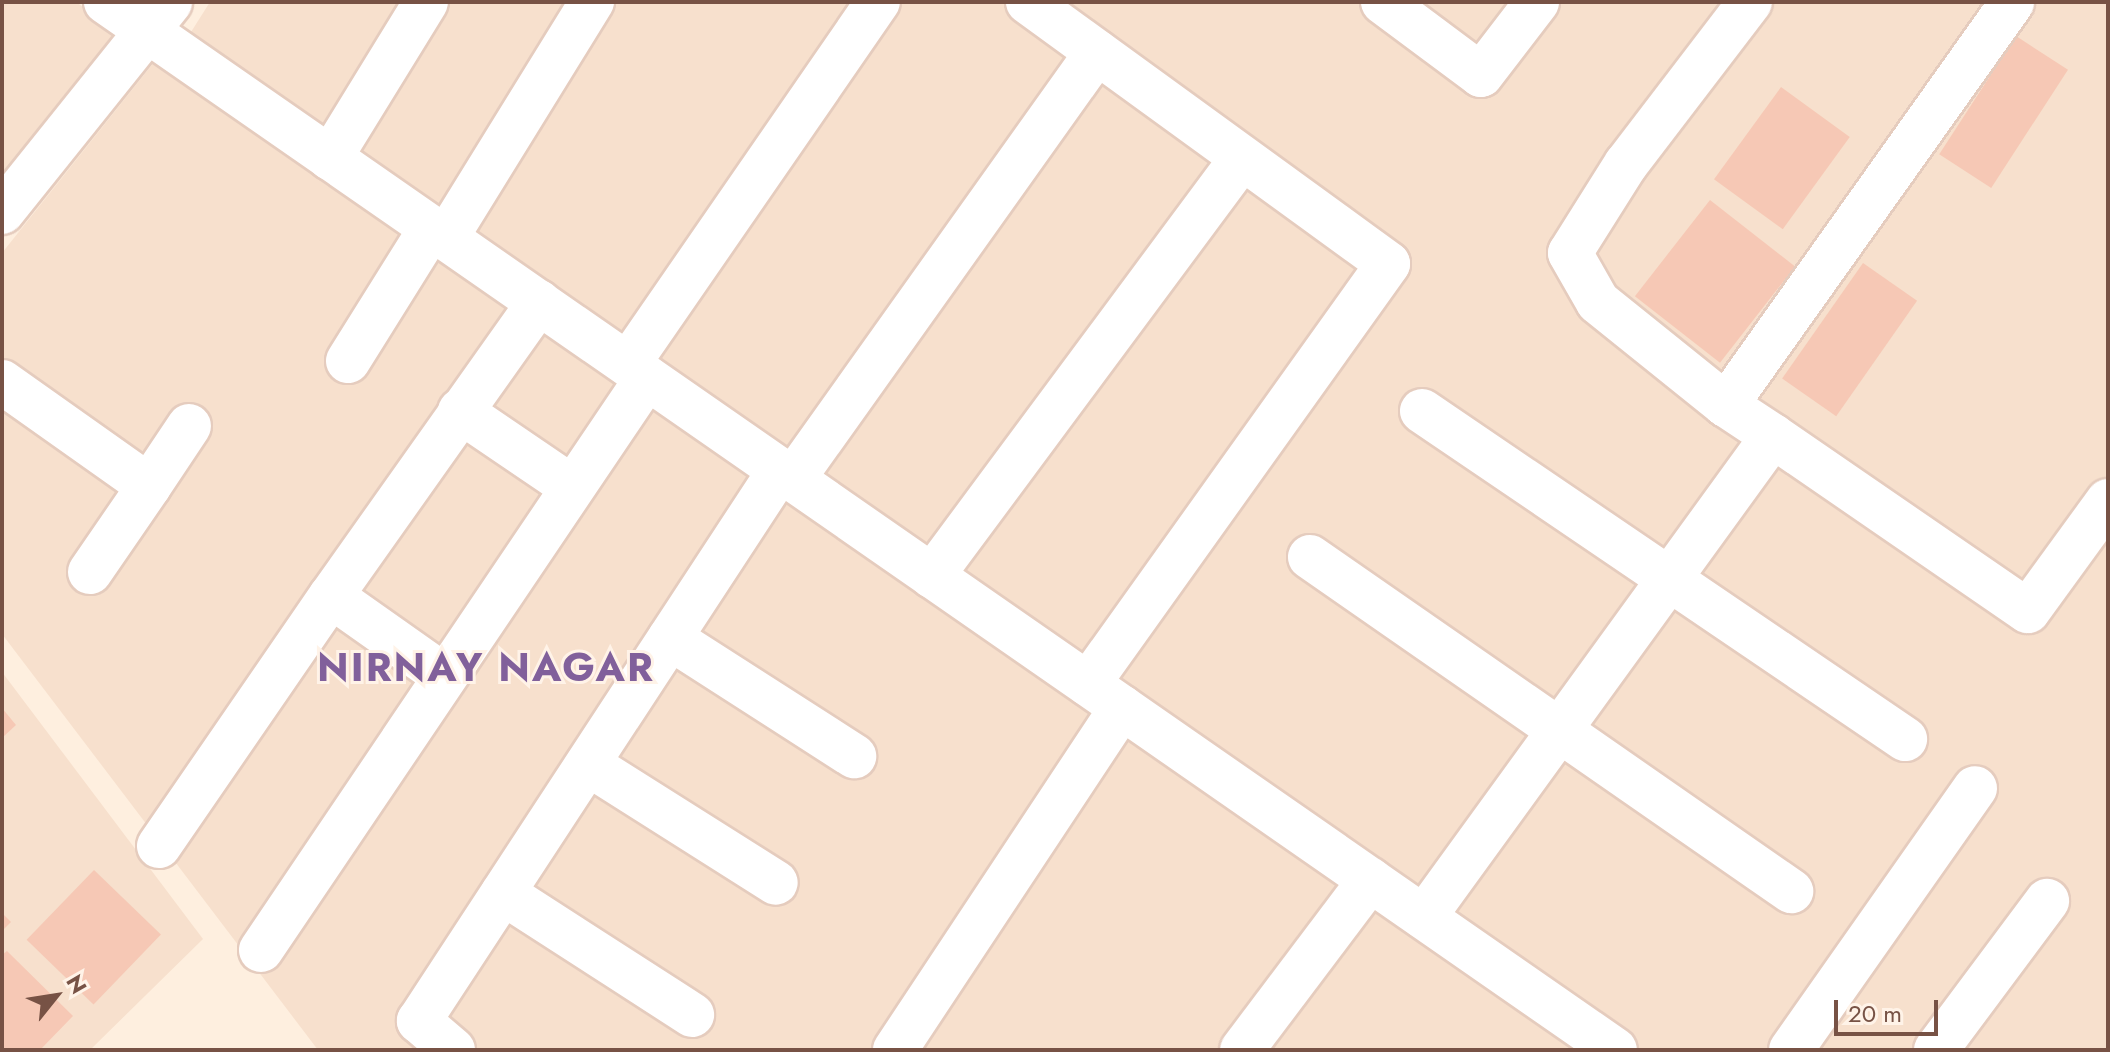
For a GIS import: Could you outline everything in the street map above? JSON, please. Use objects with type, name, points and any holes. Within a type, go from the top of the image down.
[{"type":"street","points":[[106,2],[160,17],[330,158],[1424,917],[1587,1042]]},
{"type":"street","points":[[330,158],[426,2]]},
{"type":"street","points":[[348,361],[438,233],[592,2]]},
{"type":"street","points":[[261,950],[572,487],[637,371],[878,2]]},
{"type":"street","points":[[895,1050],[1105,696],[1388,264],[1028,2]]},
{"type":"street","points":[[1383,2],[1481,75],[1537,2]]},
{"type":"street","points":[[1750,2],[1626,164],[1570,253],[1598,302],[1726,405],[2028,611],[2108,501]]},
{"type":"street","points":[[1726,405],[2012,2]]},
{"type":"street","points":[[2,212],[160,17]]},
{"type":"street","points":[[453,1050],[419,1021],[670,638],[1097,52]]},
{"type":"street","points":[[932,576],[1242,158]]},
{"type":"street","points":[[159,846],[539,302]]},
{"type":"street","points":[[2,382],[149,486]]},
{"type":"street","points":[[460,411],[572,487]]},
{"type":"street","points":[[1422,411],[1905,739]]},
{"type":"street","points":[[90,572],[189,426]]},
{"type":"street","points":[[1424,917],[1773,436]]},
{"type":"street","points":[[1310,557],[1561,728],[1791,891]]},
{"type":"street","points":[[331,596],[443,675]]},
{"type":"street","points":[[670,638],[854,756]]},
{"type":"street","points":[[588,764],[776,883]]},
{"type":"street","points":[[1791,1050],[1975,788]]},
{"type":"street","points":[[1242,1050],[1370,880]]},
{"type":"street","points":[[503,893],[692,1015]]},
{"type":"street","points":[[1936,1050],[2047,901]]},
{"type":"shaded area","points":[[2,2],[76,2],[123,35],[2,187]]},
{"type":"shaded area","points":[[210,2],[2108,2],[2108,1050],[1639,1050],[191,32]]},
{"type":"shaded area","points":[[155,61],[1596,1050],[318,1050],[2,634],[2,253]]},
{"type":"shaded area","points":[[2,672],[203,939],[90,1050],[2,1050]]},
{"type":"building","points":[[2016,36],[2068,70],[1991,188],[1939,154]]},
{"type":"building","points":[[1781,87],[1850,137],[1783,229],[1714,179]]},
{"type":"building","points":[[1710,200],[1795,266],[1720,363],[1635,296]]},
{"type":"building","points":[[1863,263],[1917,301],[1836,416],[1782,379]]},
{"type":"building","points":[[2,708],[16,725],[2,738]]},
{"type":"building","points":[[94,870],[161,935],[94,1004],[27,940]]},
{"type":"building","points":[[2,913],[11,922],[2,931]]},
{"type":"building","points":[[7,951],[73,1016],[40,1050],[2,1050],[2,955]]},
{"type":"district","name":"NIRNAY NAGAR","points":[[486,667]]}]
